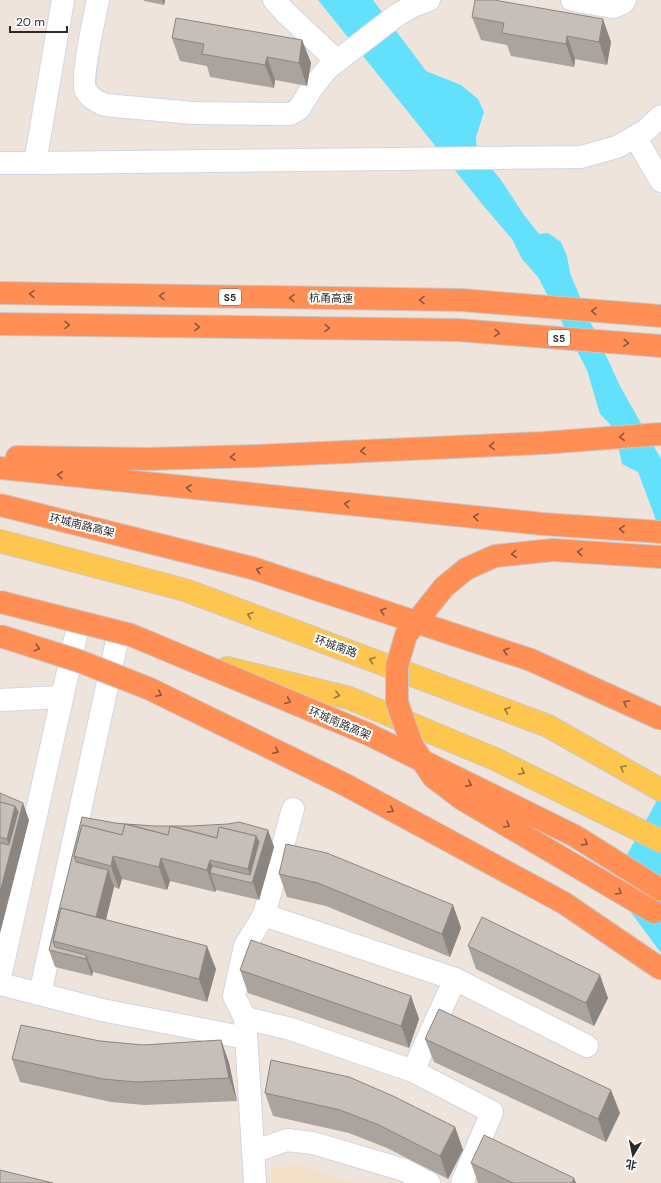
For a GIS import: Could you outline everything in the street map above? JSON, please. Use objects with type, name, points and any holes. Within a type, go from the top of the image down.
[{"type":"highway","name":"杭甬高速","points":[[0,293],[461,300],[661,316]]},
{"type":"highway","name":"S5","points":[[0,324],[458,330],[661,346]]},
{"type":"highway","points":[[0,457],[147,459],[256,456],[543,443],[661,434]]},
{"type":"highway","points":[[0,468],[543,524],[661,532]]},
{"type":"highway","name":"环城南路高架","points":[[0,505],[267,572],[531,660],[661,720]]},
{"type":"highway","points":[[661,557],[553,550],[495,556],[466,569],[444,587],[406,635],[397,666],[397,702],[412,745],[433,777],[462,799],[661,917]]},
{"type":"highway","name":"环城南路高架","points":[[0,602],[131,635],[368,734],[576,836],[661,890]]},
{"type":"highway","points":[[0,636],[79,661],[150,690],[344,784],[564,903],[661,969]]},
{"type":"main road","name":"环城南路","points":[[0,542],[185,590],[541,723],[659,789]]},
{"type":"main road","points":[[0,613],[349,698],[495,759],[661,841]]},
{"type":"street","points":[[34,163],[63,0]]},
{"type":"street","points":[[98,0],[85,75],[85,90],[93,99],[105,105],[193,112],[290,114],[299,109],[312,88],[328,68],[397,15],[413,6],[429,0]]},
{"type":"street","points":[[274,0],[337,61]]},
{"type":"street","points":[[572,0],[613,7],[623,3],[625,0]]},
{"type":"street","points":[[0,163],[581,156],[617,147],[645,131],[661,116]]},
{"type":"street","points":[[635,137],[661,181]]},
{"type":"street","points":[[0,977],[77,631]]},
{"type":"street","points":[[40,994],[117,641]]},
{"type":"street","points":[[0,700],[62,697]]},
{"type":"street","points":[[255,1183],[245,1028],[234,996],[244,946],[264,915],[293,809]]},
{"type":"street","points":[[264,915],[454,979],[587,1046]]},
{"type":"street","points":[[413,1071],[454,979]]},
{"type":"street","points":[[0,984],[102,1010],[245,1028],[291,1029],[413,1071],[492,1112],[462,1183]]},
{"type":"street","points":[[253,1152],[287,1140],[306,1142],[404,1170],[416,1180]]},
{"type":"shaded area","points":[[302,1166],[351,1183],[272,1183],[272,1168]]},
{"type":"water","points":[[318,0],[373,0],[426,71],[461,85],[478,99],[484,112],[476,137],[477,151],[501,180],[524,215],[539,234],[548,233],[561,242],[567,256],[570,273],[590,321],[620,386],[661,459],[661,522],[656,520],[638,472],[622,464],[610,424],[600,414],[587,370],[538,277],[522,259],[512,239],[482,204]]},
{"type":"water","points":[[661,793],[661,953],[624,903],[617,880],[618,871]]},
{"type":"building","points":[[475,0],[494,0],[603,19],[599,42],[567,36],[566,44],[502,33],[504,23],[472,17]]},
{"type":"building","points":[[176,18],[302,40],[299,63],[267,57],[265,65],[202,54],[204,44],[172,38]]},
{"type":"building","points":[[0,793],[23,803],[0,892],[0,843],[9,845],[18,812],[15,806],[0,802]]},
{"type":"building","points":[[0,802],[15,806],[7,839],[0,837]]},
{"type":"building","points":[[82,817],[125,824],[122,835],[82,825],[74,856],[76,862],[108,870],[96,917],[61,908],[53,941],[55,947],[86,955],[86,959],[49,950]]},
{"type":"building","points":[[239,822],[268,830],[252,883],[210,873],[212,866],[250,875],[259,842],[256,836],[219,827],[217,838],[171,826],[228,824]]},
{"type":"building","points":[[125,824],[168,835],[170,826],[217,838],[219,827],[256,836],[248,869],[210,860],[207,870],[161,858],[159,867],[113,856],[111,866],[74,856],[82,825],[122,835]]},
{"type":"building","points":[[126,824],[154,826],[170,826],[168,835]]},
{"type":"building","points":[[286,844],[327,853],[453,905],[442,934],[318,883],[279,874]]},
{"type":"building","points":[[61,908],[207,946],[199,979],[53,941]]},
{"type":"building","points":[[482,917],[600,975],[586,1003],[468,946]]},
{"type":"building","points":[[251,940],[411,996],[401,1026],[240,970]]},
{"type":"building","points":[[439,1009],[611,1090],[598,1119],[425,1039]]},
{"type":"building","points":[[21,1025],[100,1041],[143,1045],[221,1040],[229,1078],[136,1082],[103,1079],[12,1059]]},
{"type":"building","points":[[271,1060],[349,1077],[393,1096],[455,1127],[440,1156],[379,1125],[340,1110],[265,1093]]},
{"type":"building","points":[[484,1135],[574,1178],[572,1183],[513,1183],[471,1163]]},
{"type":"building","points":[[0,1170],[53,1183],[0,1183]]}]
